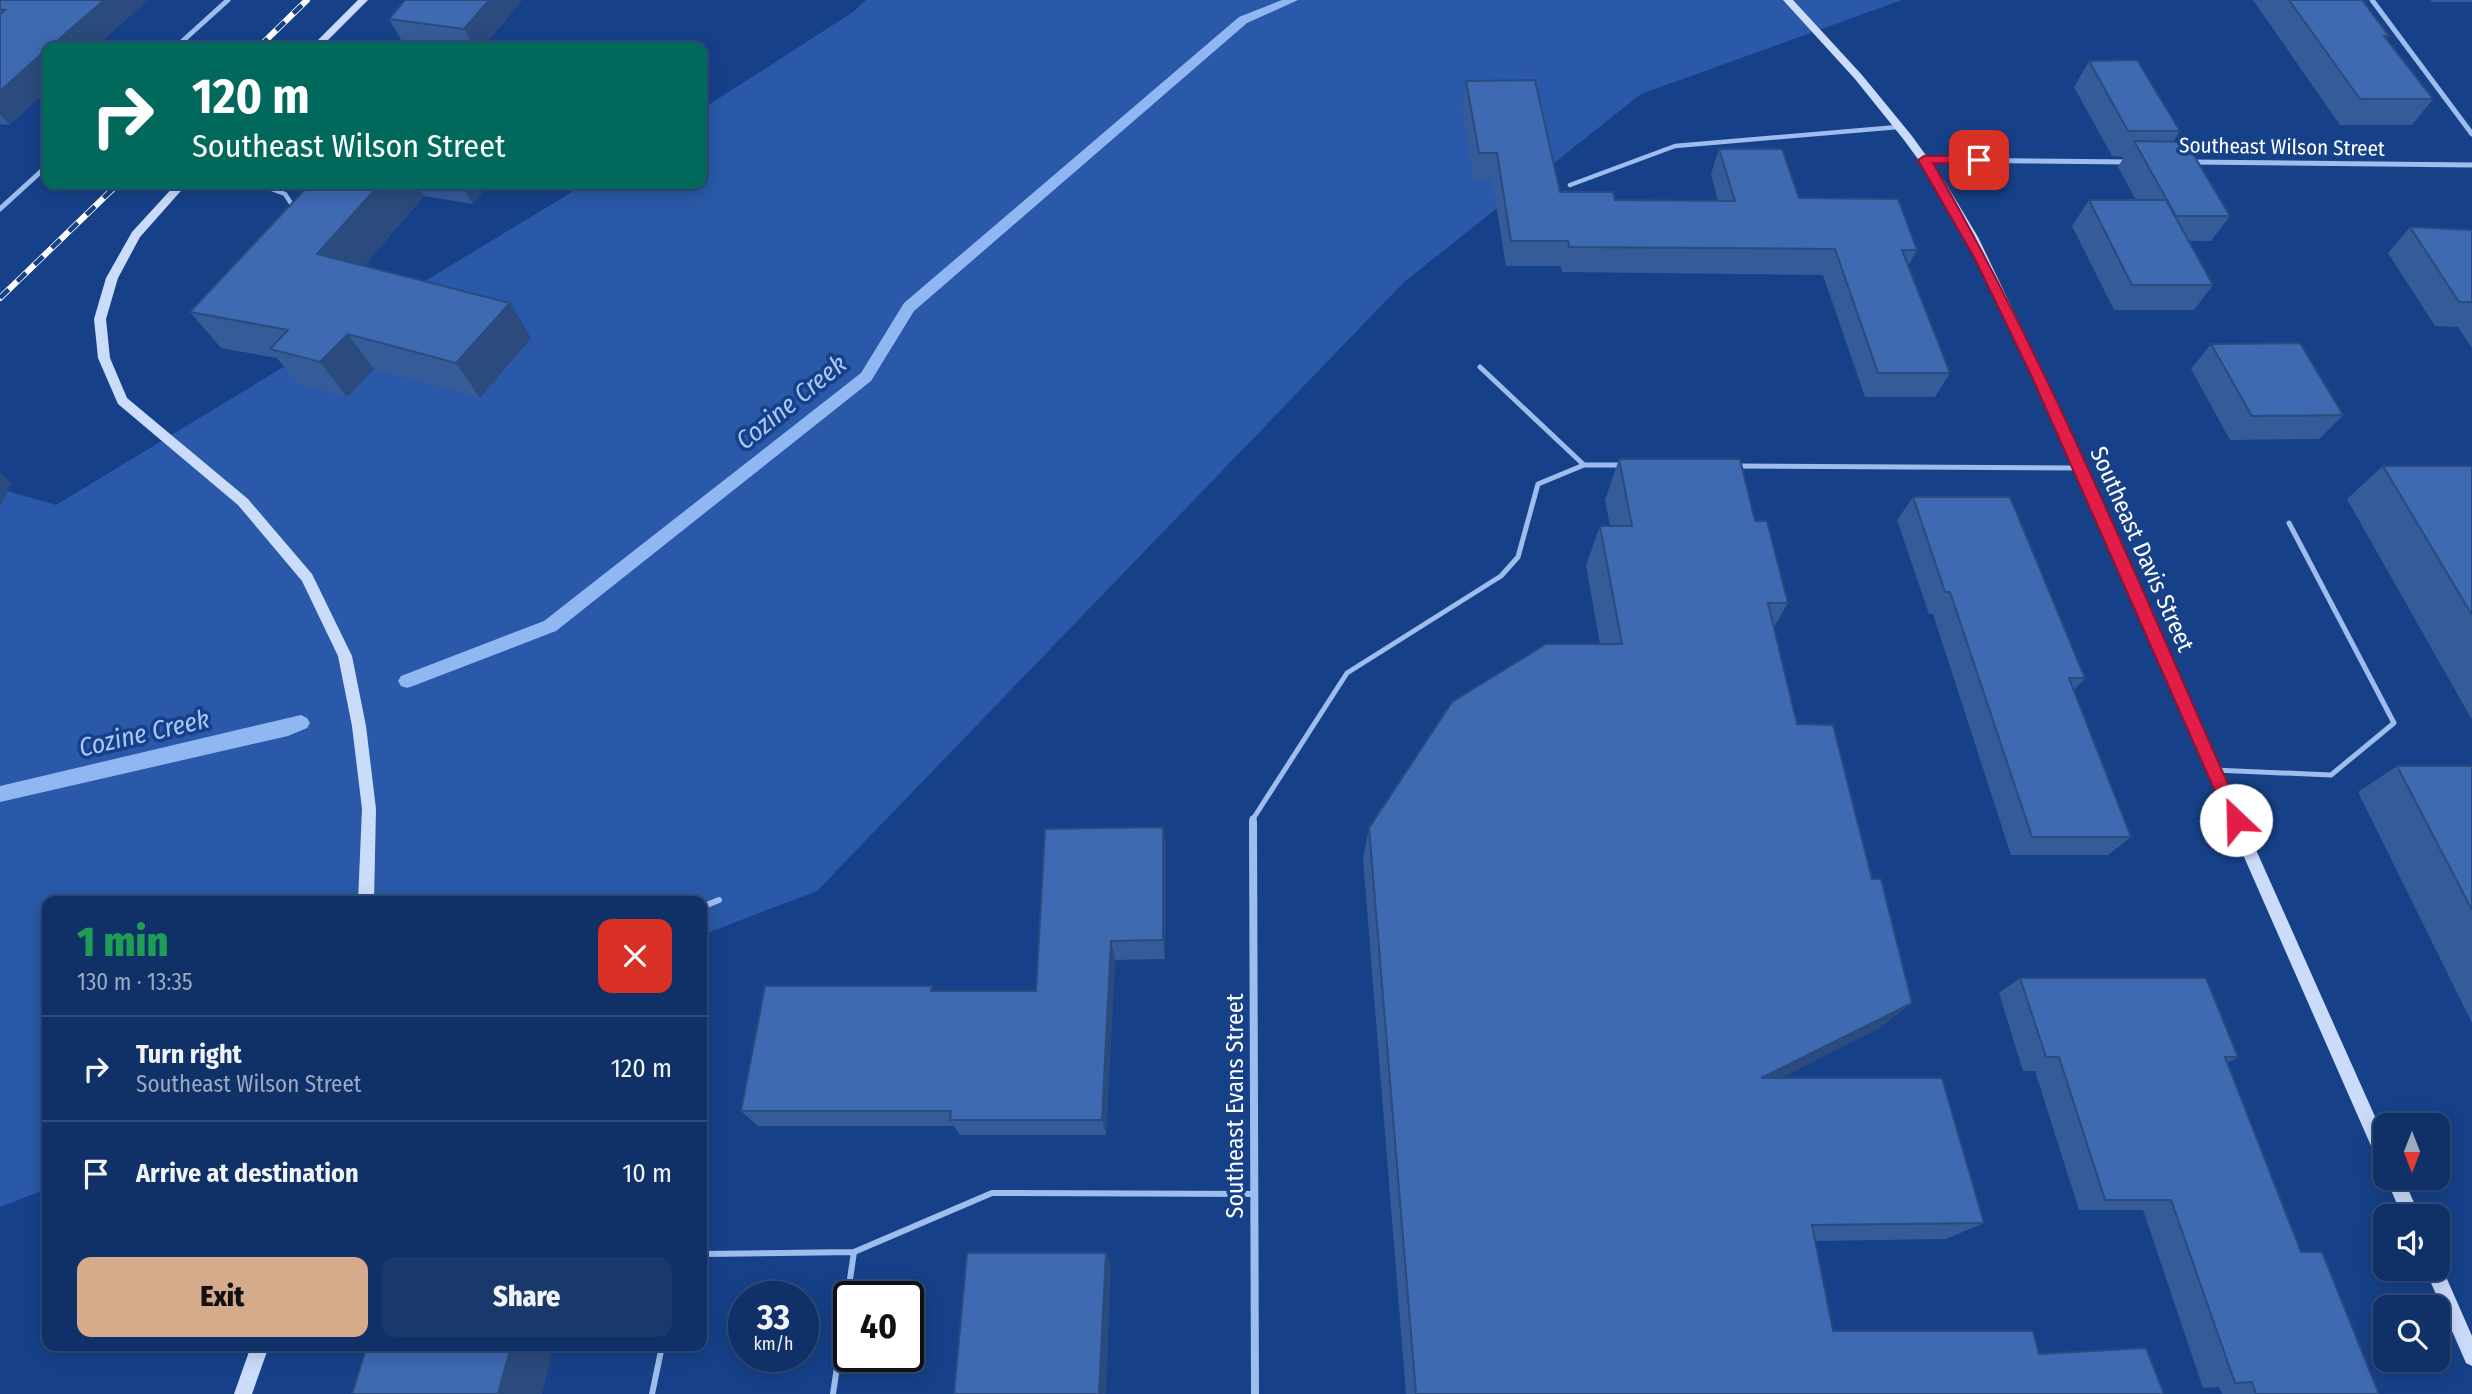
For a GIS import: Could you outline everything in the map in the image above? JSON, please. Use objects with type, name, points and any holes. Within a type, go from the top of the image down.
[{"type":"street","points":[[182,42],[228,0]]},
{"type":"street","points":[[321,42],[363,0]]},
{"type":"street","name":"Southeast Davis Street","points":[[1788,0],[1858,75],[1924,160],[1981,257],[2080,468],[2373,1131]]},
{"type":"street","points":[[2372,0],[2472,134]]},
{"type":"street","name":"Southeast Wilson Street","points":[[1924,160],[2144,162]]},
{"type":"street","name":"Southeast Wilson Street","points":[[2185,162],[2472,165]]},
{"type":"street","points":[[0,209],[42,171]]},
{"type":"street","points":[[178,189],[136,235],[112,278],[100,319],[104,358],[122,401],[243,502],[307,578],[340,645],[345,656],[359,726],[369,809],[366,896]]},
{"type":"street","name":"Southeast Evans Street","points":[[1254,819],[1255,1394]]},
{"type":"street","points":[[2439,1281],[2472,1357]]},
{"type":"street","points":[[243,1394],[258,1351]]},
{"type":"lane","points":[[1570,185],[1675,146],[1898,127]]},
{"type":"lane","points":[[272,189],[285,194],[295,208],[289,217]]},
{"type":"lane","points":[[1480,368],[1584,465]]},
{"type":"lane","points":[[1254,819],[1347,673],[1501,576],[1518,557],[1538,484],[1584,465],[1625,466]]},
{"type":"lane","points":[[1721,466],[2080,468]]},
{"type":"lane","points":[[2214,771],[2331,775],[2394,723],[2289,523]]},
{"type":"lane","points":[[707,905],[719,900]]},
{"type":"lane","points":[[707,1254],[854,1252],[992,1193],[1255,1194]]},
{"type":"lane","points":[[833,1394],[854,1252]]},
{"type":"lane","points":[[652,1394],[661,1351]]},
{"type":"shaded area","points":[[866,0],[1902,0],[1641,94],[1404,282],[817,891],[707,933],[707,896],[42,896],[42,1191],[0,1207],[0,489],[56,505],[577,189],[707,189],[707,106],[853,12]]},
{"type":"building","points":[[0,0],[104,0],[56,42],[42,42],[42,53],[0,91],[0,14],[5,10],[0,9]]},
{"type":"building","points":[[405,0],[489,0],[464,29],[389,19]]},
{"type":"building","points":[[2289,0],[2362,0],[2389,36],[2384,36],[2433,99],[2360,99]]},
{"type":"building","points":[[2137,60],[2180,131],[2128,131],[2089,61]]},
{"type":"building","points":[[1535,80],[1560,192],[1613,192],[1615,200],[1735,201],[1719,149],[1782,149],[1799,198],[1898,199],[1917,250],[1902,250],[1950,373],[1878,373],[1835,249],[1569,247],[1568,241],[1511,241],[1497,153],[1479,153],[1466,81]]},
{"type":"building","points":[[2134,141],[2186,142],[2230,216],[2176,216]]},
{"type":"building","points":[[305,189],[376,189],[317,254],[510,303],[456,363],[348,334],[320,362],[270,349],[288,330],[190,312]]},
{"type":"building","points":[[2089,200],[2166,200],[2213,285],[2132,285]]},
{"type":"building","points":[[2410,227],[2472,230],[2472,302],[2459,302]]},
{"type":"building","points":[[2300,343],[2343,415],[2252,416],[2211,344]]},
{"type":"building","points":[[1619,459],[1740,459],[1755,521],[1767,521],[1788,603],[1768,603],[1797,724],[1833,725],[1872,879],[1881,879],[1912,1003],[1761,1078],[1942,1078],[1984,1223],[1812,1225],[1833,1331],[2033,1331],[2039,1354],[2146,1348],[2164,1394],[1416,1394],[1369,828],[1452,702],[1546,644],[1622,644],[1600,526],[1632,526]]},
{"type":"building","points":[[2383,466],[2472,466],[2472,615]]},
{"type":"building","points":[[1913,497],[2010,497],[2085,678],[2069,678],[2131,837],[2032,837],[1950,592],[1945,592]]},
{"type":"building","points":[[2397,766],[2472,766],[2472,910]]},
{"type":"building","points":[[1163,827],[1163,940],[1111,941],[1102,1120],[950,1120],[951,1111],[741,1111],[765,986],[932,986],[931,991],[1036,991],[1045,829]]},
{"type":"building","points":[[2020,978],[2206,978],[2238,1057],[2225,1057],[2301,1252],[2322,1252],[2379,1394],[2256,1394],[2252,1382],[2235,1383],[2171,1200],[2105,1200],[2059,1057],[2046,1057]]},
{"type":"building","points":[[967,1253],[1106,1253],[1099,1394],[954,1394]]},
{"type":"building","points":[[365,1351],[510,1351],[498,1394],[352,1394]]},
{"type":"waterway","name":"Cozine Creek","points":[[407,681],[550,626],[866,377],[909,307],[1243,20],[1292,0]]},
{"type":"waterway","name":"Cozine Creek","points":[[0,794],[301,723]]},
{"type":"railway","points":[[264,42],[307,0]]},
{"type":"railway","points":[[0,298],[113,189]]},
{"type":"route","points":[[1979,160],[1924,160],[1981,257],[2039,377],[2236,820]]}]
